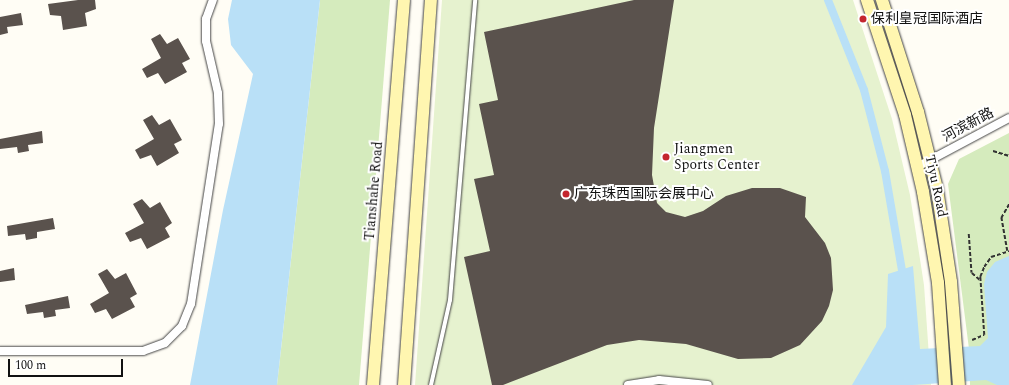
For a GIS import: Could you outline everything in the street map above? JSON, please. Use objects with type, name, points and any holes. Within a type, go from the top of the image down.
[{"type":"main road","name":"Tianshahe Road","points":[[373,385],[404,0]]},
{"type":"main road","points":[[404,385],[431,0]]},
{"type":"main road","name":"Tiyu Road","points":[[867,0],[892,74],[917,166],[931,237],[942,330],[945,385]]},
{"type":"main road","name":"Tiyu Road","points":[[882,0],[916,105],[930,159],[945,235],[956,329],[959,385]]},
{"type":"street","points":[[0,351],[143,351],[165,343],[182,326],[191,304],[219,124],[218,93],[206,41],[206,19],[212,0]]},
{"type":"street","name":"河滨新路","points":[[917,166],[1009,118]]},
{"type":"street","points":[[628,385],[659,380],[708,385]]},
{"type":"lane","points":[[431,385],[450,300],[475,0]]},
{"type":"path","points":[[993,151],[1009,156]]},
{"type":"path","points":[[972,340],[984,335],[980,281],[984,267],[991,257],[1008,251],[1001,218],[1009,204]]},
{"type":"path","points":[[969,234],[972,273],[980,281]]},
{"type":"green space","points":[[320,0],[390,0],[359,385],[277,385]]},
{"type":"green space","name":"Jiangmen Sports Center","points":[[442,0],[853,0],[892,119],[910,195],[924,285],[931,385],[415,385]]},
{"type":"green space","points":[[1009,133],[1009,385],[970,385],[969,349],[948,184],[959,159]]},
{"type":"water","points":[[232,0],[320,0],[277,385],[190,385],[223,210],[253,74],[231,45],[228,19]]},
{"type":"water","points":[[1009,256],[1009,385],[997,385],[986,380],[913,385],[852,385],[886,327],[888,274],[913,266],[920,349],[980,346],[988,338],[984,284],[987,272],[995,262]]},
{"type":"building","points":[[78,0],[95,0],[96,9],[85,13],[87,26],[63,30],[61,16],[50,15],[48,4]]},
{"type":"building","name":"广东珠西国际会展中心","points":[[634,0],[674,0],[654,128],[652,175],[657,203],[666,212],[685,217],[703,211],[726,196],[752,188],[780,188],[806,197],[805,217],[825,243],[831,258],[833,290],[829,306],[822,321],[800,345],[771,358],[738,359],[686,344],[639,340],[607,345],[503,385],[492,385],[464,257],[490,251],[474,179],[494,175],[479,104],[498,100],[484,32]]},
{"type":"building","points":[[21,13],[23,25],[7,27],[8,33],[0,35],[0,17]]},
{"type":"building","points":[[160,34],[167,44],[178,38],[190,59],[182,63],[187,72],[165,84],[158,73],[147,78],[142,69],[161,58],[151,39]]},
{"type":"building","points":[[152,115],[159,125],[170,119],[182,140],[174,144],[179,153],[157,166],[151,155],[140,159],[135,150],[154,139],[143,120]]},
{"type":"building","points":[[42,131],[43,143],[28,145],[29,151],[18,153],[17,147],[0,149],[0,139]]},
{"type":"building","points":[[142,199],[150,208],[160,202],[172,223],[165,228],[170,237],[147,249],[141,238],[130,242],[125,233],[144,223],[133,204]]},
{"type":"building","points":[[53,218],[55,229],[37,232],[37,238],[26,240],[25,234],[8,236],[7,226]]},
{"type":"building","points":[[14,268],[15,280],[0,282],[0,271]]},
{"type":"building","points":[[107,269],[115,279],[126,273],[137,294],[130,298],[135,307],[112,319],[106,309],[95,313],[90,304],[109,293],[98,274]]},
{"type":"building","points":[[68,296],[70,308],[55,310],[56,316],[44,318],[43,312],[27,314],[25,305]]},
{"type":"waterway","points":[[828,0],[864,90],[885,171],[902,270]]},
{"type":"place","name":"保利皇冠国际酒店","points":[[863,19]]},
{"type":"place","name":"Jiangmen Sports Center","points":[[666,157]]},
{"type":"place","name":"广东珠西国际会展中心","points":[[566,194]]}]
